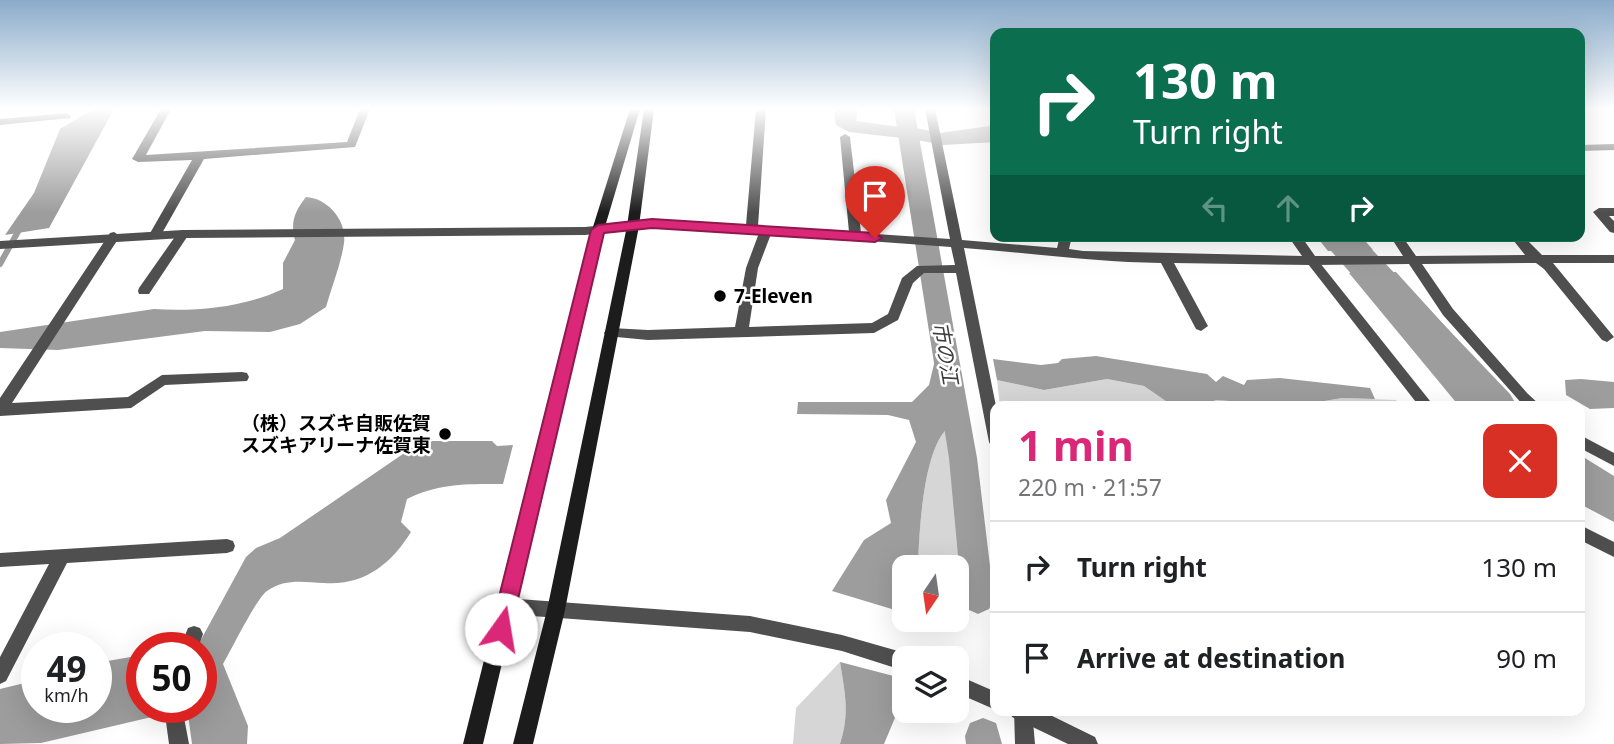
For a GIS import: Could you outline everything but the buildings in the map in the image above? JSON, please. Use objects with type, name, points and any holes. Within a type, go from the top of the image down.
[{"type":"main road","points":[[473,744],[598,230],[624,144]]},
{"type":"main road","points":[[523,744],[556,610],[633,226],[644,144]]},
{"type":"street","points":[[147,144],[138,159],[351,144]]},
{"type":"street","points":[[741,332],[759,229],[760,144]]},
{"type":"street","points":[[846,144],[855,236]]},
{"type":"street","points":[[937,144],[990,411]]},
{"type":"street","points":[[1585,148],[1614,147]]},
{"type":"street","points":[[155,235],[200,156]]},
{"type":"street","points":[[1614,212],[1599,212],[1614,229]]},
{"type":"street","points":[[0,245],[114,236],[598,230],[652,224],[1035,249],[1062,254],[1166,258],[1312,261],[1614,259]]},
{"type":"street","points":[[144,291],[183,234]]},
{"type":"street","points":[[1,409],[114,236]]},
{"type":"street","points":[[1062,254],[1065,242]]},
{"type":"street","points":[[1298,242],[1423,401]]},
{"type":"street","points":[[1398,242],[1404,259],[1527,401]]},
{"type":"street","points":[[1521,242],[1537,259],[1548,266],[1607,337]]},
{"type":"street","points":[[1166,258],[1201,326]]},
{"type":"street","points":[[611,333],[648,335],[874,328],[893,317],[907,281],[921,269],[962,268]]},
{"type":"street","points":[[1,409],[131,402],[162,380],[242,377]]},
{"type":"street","points":[[1585,444],[1614,460]]},
{"type":"street","points":[[1585,535],[1614,550]]},
{"type":"street","points":[[0,560],[227,545]]},
{"type":"street","points":[[0,676],[62,557]]},
{"type":"street","points":[[506,606],[750,624],[842,643],[892,658]]},
{"type":"street","points":[[969,689],[990,698]]},
{"type":"street","points":[[1022,716],[1025,744]]},
{"type":"street","points":[[1031,716],[1088,744]]},
{"type":"street","points":[[175,723],[178,744]]},
{"type":"shaded area","points":[[54,144],[95,144],[49,228],[5,235],[34,193]]},
{"type":"shaded area","points":[[306,197],[321,201],[334,212],[342,226],[344,243],[326,307],[300,324],[270,332],[205,331],[58,350],[0,348],[0,332],[154,309],[220,307],[253,300],[283,289],[283,263],[295,240],[295,217]]},
{"type":"shaded area","points":[[1321,242],[1366,242],[1373,250],[1328,251]]},
{"type":"shaded area","points":[[1396,272],[1513,401],[1455,401],[1349,273]]},
{"type":"shaded area","points":[[1096,356],[1207,374],[1216,382],[1223,376],[1244,385],[1247,380],[1280,378],[1370,388],[1375,399],[1166,401],[1144,386],[1107,379],[1044,390],[997,380],[993,359],[1041,365],[1058,363],[1062,359]]},
{"type":"shaded area","points":[[935,360],[949,427],[940,437],[928,471],[921,513],[919,555],[892,555],[892,609],[832,591],[864,540],[891,523],[886,500],[916,442],[909,420],[888,415],[797,414],[798,402],[912,402],[929,385]]},
{"type":"shaded area","points":[[1107,379],[1144,386],[1166,401],[999,401],[997,380],[1044,390]]},
{"type":"shaded area","points":[[1565,380],[1614,382],[1614,408],[1590,409],[1585,406],[1585,401],[1576,401],[1566,395]]},
{"type":"shaded area","points":[[1342,398],[1397,401],[1324,401]]},
{"type":"shaded area","points":[[949,427],[959,485],[961,555],[919,555],[924,492],[933,453],[940,437]]},
{"type":"shaded area","points":[[422,441],[492,441],[497,446],[513,445],[503,484],[442,487],[407,499],[401,522],[411,532],[395,554],[375,571],[352,581],[288,582],[267,591],[223,664],[248,726],[247,744],[192,744],[189,723],[217,723],[217,632],[205,632],[246,557],[256,548],[280,538]]},
{"type":"shaded area","points":[[1585,458],[1614,476],[1614,522],[1585,507]]},
{"type":"shaded area","points":[[126,658],[126,723],[41,743],[0,744],[0,689],[21,684],[21,723],[112,723],[112,660]]},
{"type":"shaded area","points":[[840,662],[846,713],[840,744],[793,744],[796,708]]},
{"type":"shaded area","points":[[840,662],[892,676],[893,723],[884,744],[840,744],[846,713]]},
{"type":"waterway","name":"市の江","points":[[910,144],[963,458],[978,599]]},
{"type":"waterway","points":[[0,264],[20,228]]},
{"type":"waterway","points":[[1343,242],[1489,401]]},
{"type":"waterway","name":"市の江","points":[[983,736],[984,744]]},
{"type":"place","name":"7-Eleven","points":[[720,296]]},
{"type":"place","name":"（株）スズキ自販佐賀 スズキアリーナ佐賀東","points":[[445,434]]},
{"type":"route","points":[[501,629],[598,230],[652,224],[875,238]]}]
